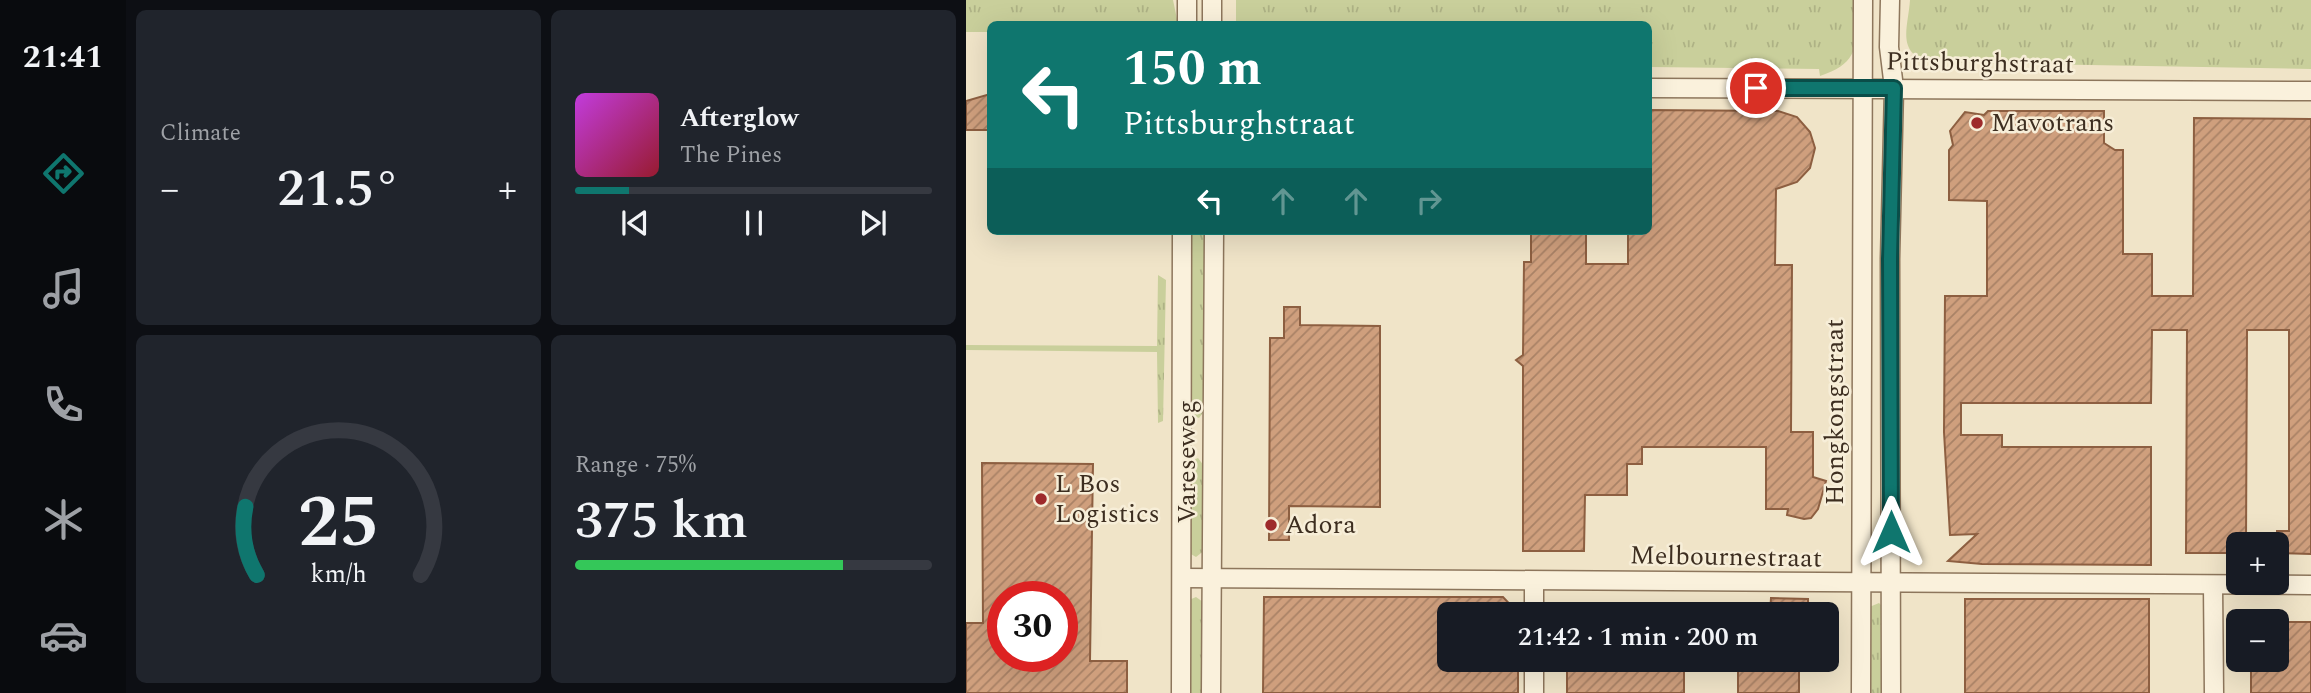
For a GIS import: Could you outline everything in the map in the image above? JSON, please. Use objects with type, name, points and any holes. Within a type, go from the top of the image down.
[{"type":"street","points":[[1187,0],[1187,21]]},
{"type":"street","points":[[1212,0],[1212,21]]},
{"type":"street","name":"Hongkongstraat","points":[[1861,693],[1863,0]]},
{"type":"street","points":[[1890,0],[1889,47],[1894,88],[1890,259],[1891,693]]},
{"type":"street","name":"Pittsburghstraat","points":[[1652,88],[2311,91]]},
{"type":"street","name":"Vareseweg","points":[[1181,693],[1182,235]]},
{"type":"street","name":"Vareseweg","points":[[1212,693],[1214,235]]},
{"type":"street","points":[[1862,257],[1890,259]]},
{"type":"street","name":"Melbournestraat","points":[[1181,578],[1861,585],[2092,582],[2311,585]]},
{"type":"street","points":[[1534,581],[1534,602]]},
{"type":"street","points":[[2213,585],[2214,693]]},
{"type":"street","points":[[1534,672],[1534,693]]},
{"type":"green space","points":[[966,0],[1173,0],[1177,21],[987,21],[987,32],[966,32]]},
{"type":"green space","points":[[1236,0],[1857,0],[1855,47],[1851,56],[1844,64],[1820,76],[1819,69],[1652,67],[1652,21],[1236,21]]},
{"type":"green space","points":[[1910,0],[2311,0],[2311,69],[1929,62],[1919,58],[1908,45],[1906,29]]},
{"type":"green space","points":[[1188,235],[1206,235],[1205,410],[1199,418],[1189,414]]},
{"type":"green space","points":[[1158,275],[1166,280],[1163,421],[1158,423],[1157,352],[966,350],[966,345],[1157,346]]},
{"type":"green space","points":[[1198,458],[1204,466],[1205,550],[1196,557],[1189,553],[1189,462]]},
{"type":"green space","points":[[1196,597],[1203,602],[1203,693],[1186,693],[1189,600]]},
{"type":"green space","points":[[1879,603],[1884,608],[1884,693],[1867,693],[1867,608]]},
{"type":"building","points":[[987,95],[987,130],[966,130],[966,101]]},
{"type":"building","points":[[1652,110],[1778,111],[1797,117],[1810,132],[1815,148],[1810,168],[1797,182],[1776,189],[1775,265],[1792,265],[1791,432],[1813,432],[1813,477],[1826,481],[1818,509],[1811,518],[1787,515],[1788,509],[1766,509],[1766,447],[1642,447],[1642,464],[1627,464],[1627,495],[1585,495],[1584,551],[1523,551],[1523,366],[1516,360],[1523,355],[1524,262],[1531,262],[1531,235],[1586,235],[1586,264],[1628,264],[1628,235],[1652,235]]},
{"type":"building","points":[[1988,111],[2104,111],[2104,143],[2115,150],[2123,150],[2123,254],[2152,254],[2152,296],[2193,296],[2194,118],[2311,119],[2311,554],[2289,553],[2289,532],[2277,532],[2289,531],[2289,330],[2247,330],[2246,532],[2226,532],[2226,553],[2186,553],[2187,330],[2152,330],[2151,403],[1961,403],[1961,435],[2002,435],[2002,447],[2151,447],[2151,565],[1982,564],[1948,561],[1977,534],[1950,535],[1944,432],[1945,296],[1987,296],[1987,201],[1949,200],[1949,150],[1953,145],[1950,131],[1965,112],[1984,115]]},
{"type":"building","points":[[1284,307],[1300,307],[1300,325],[1380,326],[1380,507],[1289,506],[1289,540],[1269,540],[1270,338],[1284,338]]},
{"type":"building","points":[[982,463],[1093,464],[1090,661],[1127,661],[1127,693],[966,693],[966,623],[983,623]]},
{"type":"building","points":[[1264,597],[1503,597],[1508,602],[1437,602],[1437,672],[1518,672],[1518,693],[1263,693]]},
{"type":"building","points":[[1771,598],[1808,599],[1808,602],[1771,602]]},
{"type":"building","points":[[1965,599],[2149,599],[2149,693],[1965,693]]},
{"type":"building","points":[[2289,622],[2311,622],[2311,693],[2251,693],[2251,672],[2289,672]]},
{"type":"building","points":[[1567,672],[1684,672],[1684,693],[1567,693]]},
{"type":"building","points":[[1738,672],[1799,672],[1799,693],[1738,693]]},
{"type":"place","name":"Mavotrans","points":[[1977,123]]},
{"type":"place","name":"L Bos Logistics","points":[[1041,499]]},
{"type":"place","name":"Adora","points":[[1271,525]]},
{"type":"route","points":[[1756,88],[1894,88],[1890,259],[1891,532]]}]
